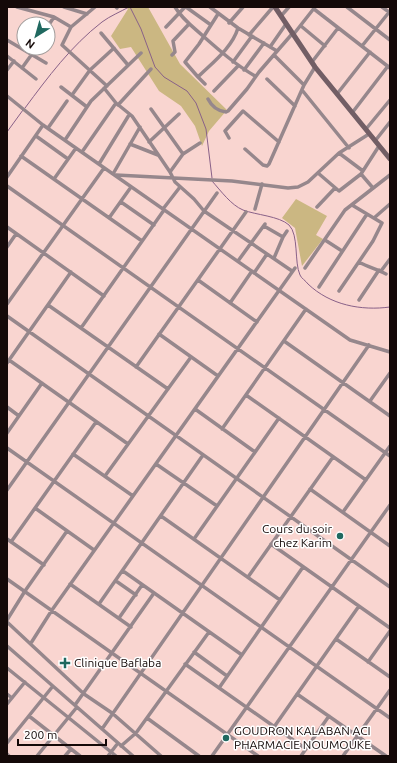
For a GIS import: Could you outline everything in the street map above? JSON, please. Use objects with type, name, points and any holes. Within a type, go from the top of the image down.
[{"type":"street","points":[[17,7],[50,16]]},
{"type":"street","points":[[64,7],[87,14]]},
{"type":"street","points":[[31,643],[52,610],[113,523],[294,270],[267,254],[204,210],[180,187],[173,179],[170,172],[132,116],[117,104],[106,87],[90,70],[62,45],[71,27],[95,7]]},
{"type":"street","points":[[175,7],[179,14],[189,24],[233,62],[255,76]]},
{"type":"street","points":[[166,27],[186,7],[211,25]]},
{"type":"street","points":[[212,7],[229,23],[277,51]]},
{"type":"street","points":[[229,23],[243,7]]},
{"type":"street","points":[[233,62],[250,36],[274,7],[313,65],[390,158]]},
{"type":"street","points":[[281,16],[289,7]]},
{"type":"street","points":[[347,7],[390,40]]},
{"type":"street","points":[[362,46],[390,12],[382,7]]},
{"type":"street","points":[[208,99],[219,111],[226,112],[247,89],[255,76],[301,26],[314,8],[389,67],[352,113]]},
{"type":"street","points":[[205,84],[185,62],[218,14]]},
{"type":"street","points":[[56,18],[71,27]]},
{"type":"street","points":[[172,55],[174,52],[173,41],[189,24]]},
{"type":"street","points":[[270,47],[286,24]]},
{"type":"street","points":[[301,26],[324,46]]},
{"type":"street","points":[[198,77],[236,35],[238,28]]},
{"type":"street","points":[[245,149],[262,165],[267,166],[313,65],[324,46],[338,28]]},
{"type":"street","points":[[101,33],[128,65]]},
{"type":"street","points":[[7,40],[16,45]]},
{"type":"street","points":[[244,70],[264,43]]},
{"type":"street","points":[[72,95],[90,70],[114,48]]},
{"type":"street","points":[[337,94],[370,52]]},
{"type":"street","points":[[65,140],[91,101],[141,53]]},
{"type":"street","points":[[274,55],[304,85]]},
{"type":"street","points":[[7,56],[36,79]]},
{"type":"street","points":[[22,68],[31,56]]},
{"type":"street","points":[[35,56],[46,63]]},
{"type":"street","points":[[7,70],[14,61]]},
{"type":"street","points":[[214,92],[238,66]]},
{"type":"street","points":[[82,152],[117,104],[151,69]]},
{"type":"street","points":[[267,79],[295,106]]},
{"type":"street","points":[[61,87],[87,107]]},
{"type":"street","points":[[302,90],[348,148]]},
{"type":"street","points":[[7,96],[48,128],[104,168],[350,340],[390,352]]},
{"type":"street","points":[[114,174],[173,179],[232,181],[288,188],[298,187],[308,182],[339,153],[348,148],[368,132],[390,100]]},
{"type":"street","points":[[48,128],[67,101]]},
{"type":"street","points":[[151,109],[183,154]]},
{"type":"street","points":[[230,138],[226,131],[243,111],[279,142]]},
{"type":"street","points":[[149,142],[179,114]]},
{"type":"street","points":[[99,164],[129,115]]},
{"type":"street","points":[[375,141],[390,122]]},
{"type":"street","points":[[7,177],[44,125]]},
{"type":"street","points":[[114,174],[140,127]]},
{"type":"street","points":[[36,136],[68,159]]},
{"type":"street","points":[[130,144],[158,155]]},
{"type":"street","points":[[170,172],[183,154],[200,144]]},
{"type":"street","points":[[318,173],[339,191],[362,172],[379,146]]},
{"type":"street","points":[[54,179],[76,148]]},
{"type":"street","points":[[339,153],[362,172],[373,188]]},
{"type":"street","points":[[21,156],[142,241]]},
{"type":"street","points":[[7,304],[104,168]]},
{"type":"street","points":[[305,268],[345,210],[390,176]]},
{"type":"street","points":[[255,209],[262,184]]},
{"type":"street","points":[[7,186],[390,456]]},
{"type":"street","points":[[109,218],[132,187]]},
{"type":"street","points":[[81,328],[180,187]]},
{"type":"street","points":[[317,207],[335,188]]},
{"type":"street","points":[[7,490],[217,193]]},
{"type":"street","points":[[121,202],[154,225]]},
{"type":"street","points":[[374,218],[390,204]]},
{"type":"street","points":[[339,291],[373,241],[382,223],[352,205]]},
{"type":"street","points":[[136,367],[246,212]]},
{"type":"street","points":[[319,287],[367,214]]},
{"type":"street","points":[[238,261],[264,225],[283,237]]},
{"type":"street","points":[[7,227],[104,296]]},
{"type":"street","points":[[274,258],[287,230]]},
{"type":"street","points":[[7,247],[16,234]]},
{"type":"street","points":[[325,240],[342,252]]},
{"type":"street","points":[[230,303],[267,254]]},
{"type":"street","points":[[359,300],[390,259]]},
{"type":"street","points":[[359,262],[368,268],[374,268],[386,274]]},
{"type":"street","points":[[71,272],[8,361],[42,383],[128,444]]},
{"type":"street","points":[[198,280],[256,322]]},
{"type":"street","points":[[48,305],[168,389]]},
{"type":"street","points":[[222,429],[306,309]]},
{"type":"street","points":[[7,316],[390,587]]},
{"type":"street","points":[[159,334],[218,376]]},
{"type":"street","points":[[284,341],[390,416]]},
{"type":"street","points":[[102,728],[370,345]]},
{"type":"street","points":[[105,476],[191,357]]},
{"type":"street","points":[[370,401],[390,373]]},
{"type":"street","points":[[7,433],[42,383]]},
{"type":"street","points":[[246,395],[366,480]]},
{"type":"street","points":[[7,408],[19,416]]},
{"type":"street","points":[[194,409],[255,452]]},
{"type":"street","points":[[194,539],[279,418]]},
{"type":"street","points":[[11,542],[96,422]]},
{"type":"street","points":[[343,512],[390,446]]},
{"type":"street","points":[[7,448],[390,718]]},
{"type":"street","points":[[73,454],[133,496]]},
{"type":"street","points":[[99,604],[203,455]]},
{"type":"street","points":[[248,577],[333,457]]},
{"type":"street","points":[[156,464],[217,506]]},
{"type":"street","points":[[310,489],[390,546]]},
{"type":"street","points":[[212,756],[390,505]]},
{"type":"street","points":[[35,508],[94,550]]},
{"type":"street","points":[[161,516],[280,600]]},
{"type":"street","points":[[67,531],[25,591],[7,621],[84,694],[112,713],[161,756]]},
{"type":"street","points":[[7,539],[44,565]]},
{"type":"street","points":[[271,544],[359,606],[390,630],[368,662]]},
{"type":"street","points":[[219,688],[303,567]]},
{"type":"street","points":[[122,571],[242,655]]},
{"type":"street","points":[[7,579],[258,756]]},
{"type":"street","points":[[116,581],[136,595]]},
{"type":"street","points":[[70,584],[131,627]]},
{"type":"street","points":[[119,618],[142,585]]},
{"type":"street","points":[[37,756],[68,718],[154,593]]},
{"type":"street","points":[[274,727],[359,606]]},
{"type":"street","points":[[108,756],[120,744],[136,733],[209,632]]},
{"type":"street","points":[[336,639],[390,677]]},
{"type":"street","points":[[7,646],[133,756]]},
{"type":"street","points":[[194,652],[227,676]]},
{"type":"street","points":[[185,664],[306,749]]},
{"type":"street","points":[[7,668],[116,756]]},
{"type":"street","points":[[7,704],[25,682]]},
{"type":"street","points":[[7,743],[53,686]]},
{"type":"street","points":[[343,756],[390,690]]},
{"type":"street","points":[[7,694],[12,698]]},
{"type":"street","points":[[297,694],[384,756]]},
{"type":"street","points":[[29,716],[80,756]]},
{"type":"street","points":[[301,756],[329,716]]},
{"type":"street","points":[[147,718],[199,756]]},
{"type":"street","points":[[66,756],[71,749]]},
{"type":"shaded area","points":[[126,7],[148,7],[180,64],[227,110],[209,131],[202,146],[195,126],[181,106],[159,91],[131,47],[120,49],[111,36],[128,9]]},
{"type":"shaded area","points":[[296,199],[327,216],[316,235],[323,239],[302,266],[295,228],[282,218]]},
{"type":"waterway","points":[[25,108],[51,73],[80,41],[105,20],[129,7]]},
{"type":"waterway","points":[[130,7],[141,29],[155,67],[164,77],[187,91],[196,103],[206,129],[212,178]]},
{"type":"waterway","points":[[7,132],[23,110]]},
{"type":"waterway","points":[[212,181],[226,197],[239,208],[248,212],[285,222],[289,225],[294,235],[298,270],[300,275],[317,291],[336,302],[346,305],[368,308],[390,307]]},
{"type":"place","name":"Cours du soir chez Karim","points":[[340,536]]},
{"type":"place","name":"Clinique Baflaba","points":[[65,663]]},
{"type":"place","name":"GOUDRON KALABAN ACI PHARMACIE NOUMOUKE","points":[[226,738]]}]
